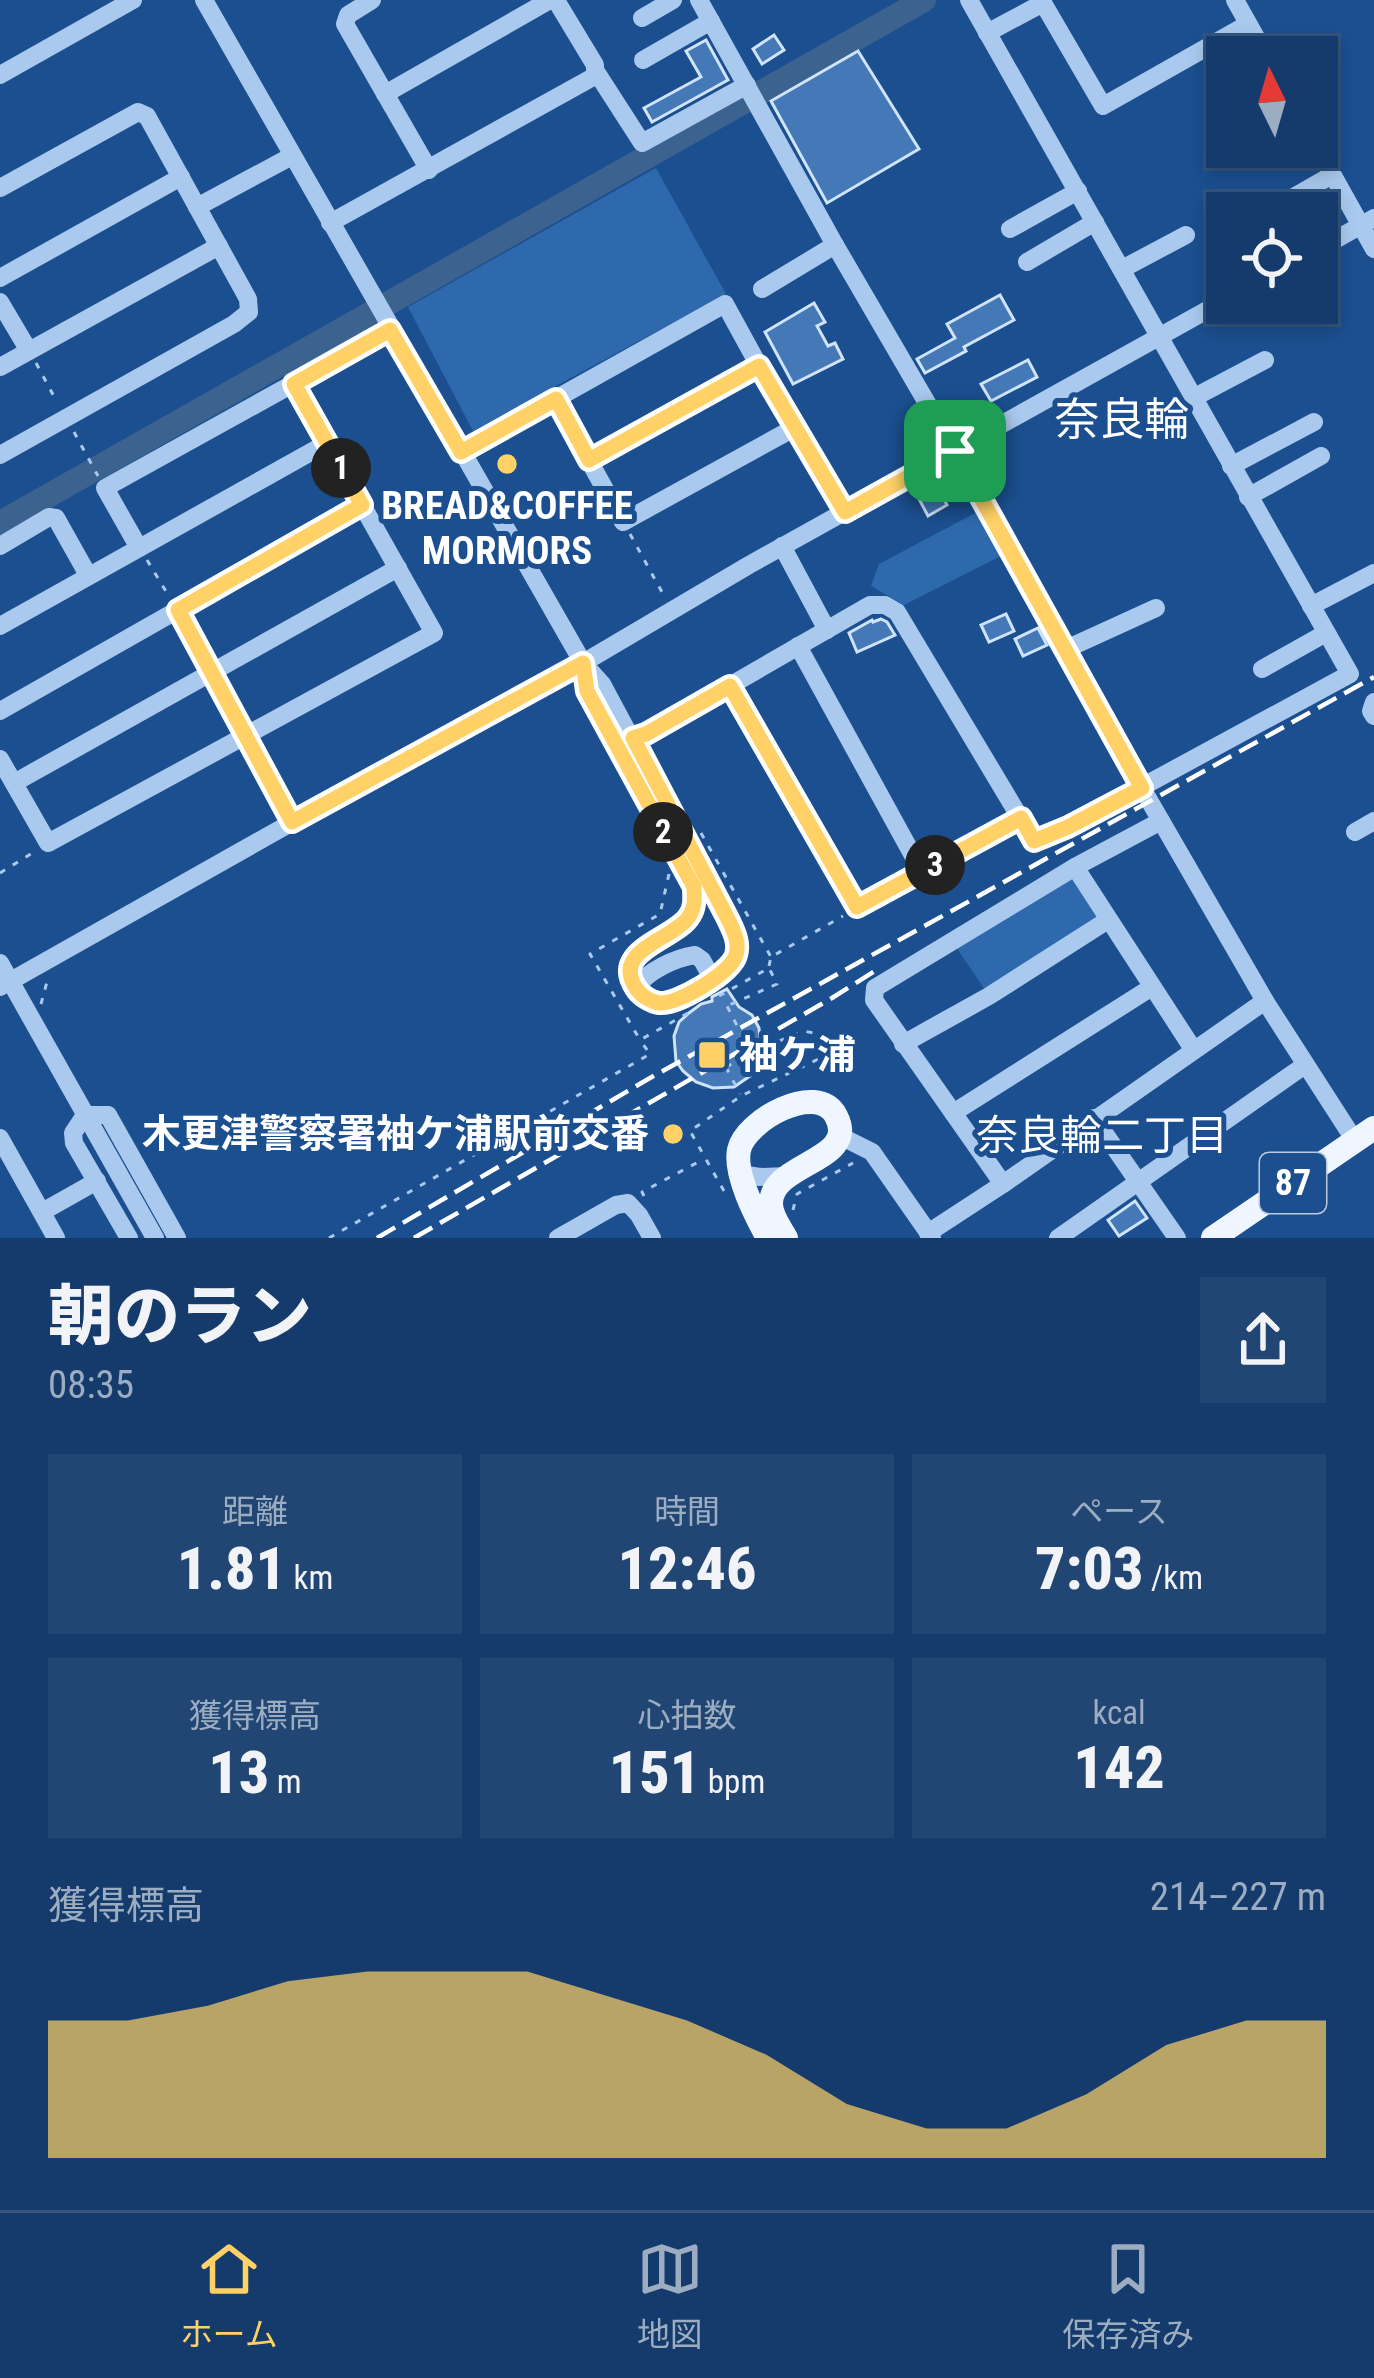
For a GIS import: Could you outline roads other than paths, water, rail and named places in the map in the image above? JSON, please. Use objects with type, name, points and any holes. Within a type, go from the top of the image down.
[{"type":"main road","points":[[768,1238],[740,1174],[743,1138],[753,1126],[798,1102],[821,1102],[833,1110],[840,1136],[828,1153],[787,1175],[773,1189],[773,1216],[789,1226]]},
{"type":"main road","name":"87","points":[[1213,1238],[1364,1134]]},
{"type":"street","points":[[0,76],[133,0]]},
{"type":"street","points":[[204,0],[583,663],[602,684],[633,738],[728,919],[736,955],[713,989],[657,1003],[636,988],[631,976],[637,952],[689,918],[695,904],[694,887],[587,691],[583,663]]},
{"type":"street","points":[[372,0],[348,15],[345,24],[429,170]]},
{"type":"street","points":[[329,223],[595,76],[595,64],[557,2],[551,0],[385,94]]},
{"type":"street","points":[[642,18],[673,0]]},
{"type":"street","points":[[699,0],[1264,1001],[1304,1065],[1364,1134]]},
{"type":"street","points":[[633,738],[869,605],[885,604],[897,612],[1034,841],[1142,788],[1350,674],[969,0]]},
{"type":"street","points":[[1235,0],[1255,36]]},
{"type":"street","points":[[987,34],[1047,2],[1102,106],[1248,24]]},
{"type":"street","points":[[643,60],[710,21]]},
{"type":"street","points":[[595,70],[642,142],[747,85]]},
{"type":"street","points":[[0,188],[138,112],[147,116],[248,299],[249,312],[0,455]]},
{"type":"street","points":[[197,207],[292,156]]},
{"type":"street","points":[[1328,168],[1367,222],[1374,249]]},
{"type":"street","points":[[1302,192],[1332,175]]},
{"type":"street","points":[[0,278],[181,177]]},
{"type":"street","points":[[1010,230],[1078,191]]},
{"type":"street","points":[[1027,262],[1095,222]]},
{"type":"street","points":[[1338,238],[1367,222]]},
{"type":"street","points":[[1122,269],[1186,235]]},
{"type":"street","points":[[762,289],[835,245]]},
{"type":"street","points":[[0,367],[219,247]]},
{"type":"street","points":[[0,302],[29,351]]},
{"type":"street","points":[[461,452],[724,304],[759,366],[589,460]]},
{"type":"street","points":[[155,1238],[3,978],[583,663],[782,546],[1206,310]]},
{"type":"street","points":[[140,548],[105,488],[390,330]]},
{"type":"street","points":[[1193,398],[1265,360]]},
{"type":"street","points":[[0,759],[48,843],[434,633],[294,384]]},
{"type":"street","points":[[556,399],[623,522],[794,428],[845,512]]},
{"type":"street","points":[[1231,466],[1314,422]]},
{"type":"street","points":[[0,626],[327,443]]},
{"type":"street","points":[[1248,497],[1321,456]]},
{"type":"street","points":[[0,711],[362,505]]},
{"type":"street","points":[[0,546],[56,518],[88,575]]},
{"type":"street","points":[[782,546],[827,629]]},
{"type":"street","points":[[14,783],[398,568]]},
{"type":"street","points":[[1311,606],[1374,573]]},
{"type":"street","points":[[1064,650],[1156,608]]},
{"type":"street","points":[[178,610],[212,672]]},
{"type":"street","points":[[1262,669],[1326,633]]},
{"type":"street","points":[[798,646],[922,872]]},
{"type":"street","points":[[730,686],[857,907],[1021,818]]},
{"type":"street","points":[[1374,702],[1374,716]]},
{"type":"street","points":[[246,736],[292,822]]},
{"type":"street","points":[[1003,1184],[874,1000],[874,988],[1161,821]]},
{"type":"street","points":[[1355,832],[1374,821]]},
{"type":"street","points":[[1075,867],[1193,1049]]},
{"type":"street","points":[[689,918],[728,919]]},
{"type":"street","points":[[903,1044],[1108,920]]},
{"type":"street","points":[[636,988],[643,978],[695,955],[702,960],[713,989]]},
{"type":"street","points":[[953,1113],[1152,987]]},
{"type":"street","points":[[840,1136],[872,1152],[930,1235],[1264,1001]]},
{"type":"street","points":[[1058,1238],[1304,1065]]},
{"type":"street","points":[[85,1115],[108,1114],[177,1238]]},
{"type":"street","points":[[85,1115],[73,1133],[74,1143],[129,1238]]},
{"type":"street","points":[[1094,1118],[1177,1238]]},
{"type":"street","points":[[0,1138],[56,1238]]},
{"type":"street","points":[[740,1174],[787,1175]]},
{"type":"street","points":[[42,1212],[97,1181]]},
{"type":"street","points":[[558,1238],[628,1203],[652,1238]]},
{"type":"waterway","points":[[0,523],[924,0]]},
{"type":"railway","points":[[377,1238],[650,1078],[1374,677]]},
{"type":"railway","points":[[414,1238],[881,967]]},
{"type":"place","name":"BREAD&COFFEE MORMORS","points":[[507,464]]},
{"type":"place","name":"袖ケ浦","points":[[712,1055]]},
{"type":"place","name":"木更津警察署袖ケ浦駅前交番","points":[[673,1134]]},
{"type":"district","name":"奈良輪","points":[[1122,419]]},
{"type":"district","name":"奈良輪二丁目","points":[[1102,1135]]}]
